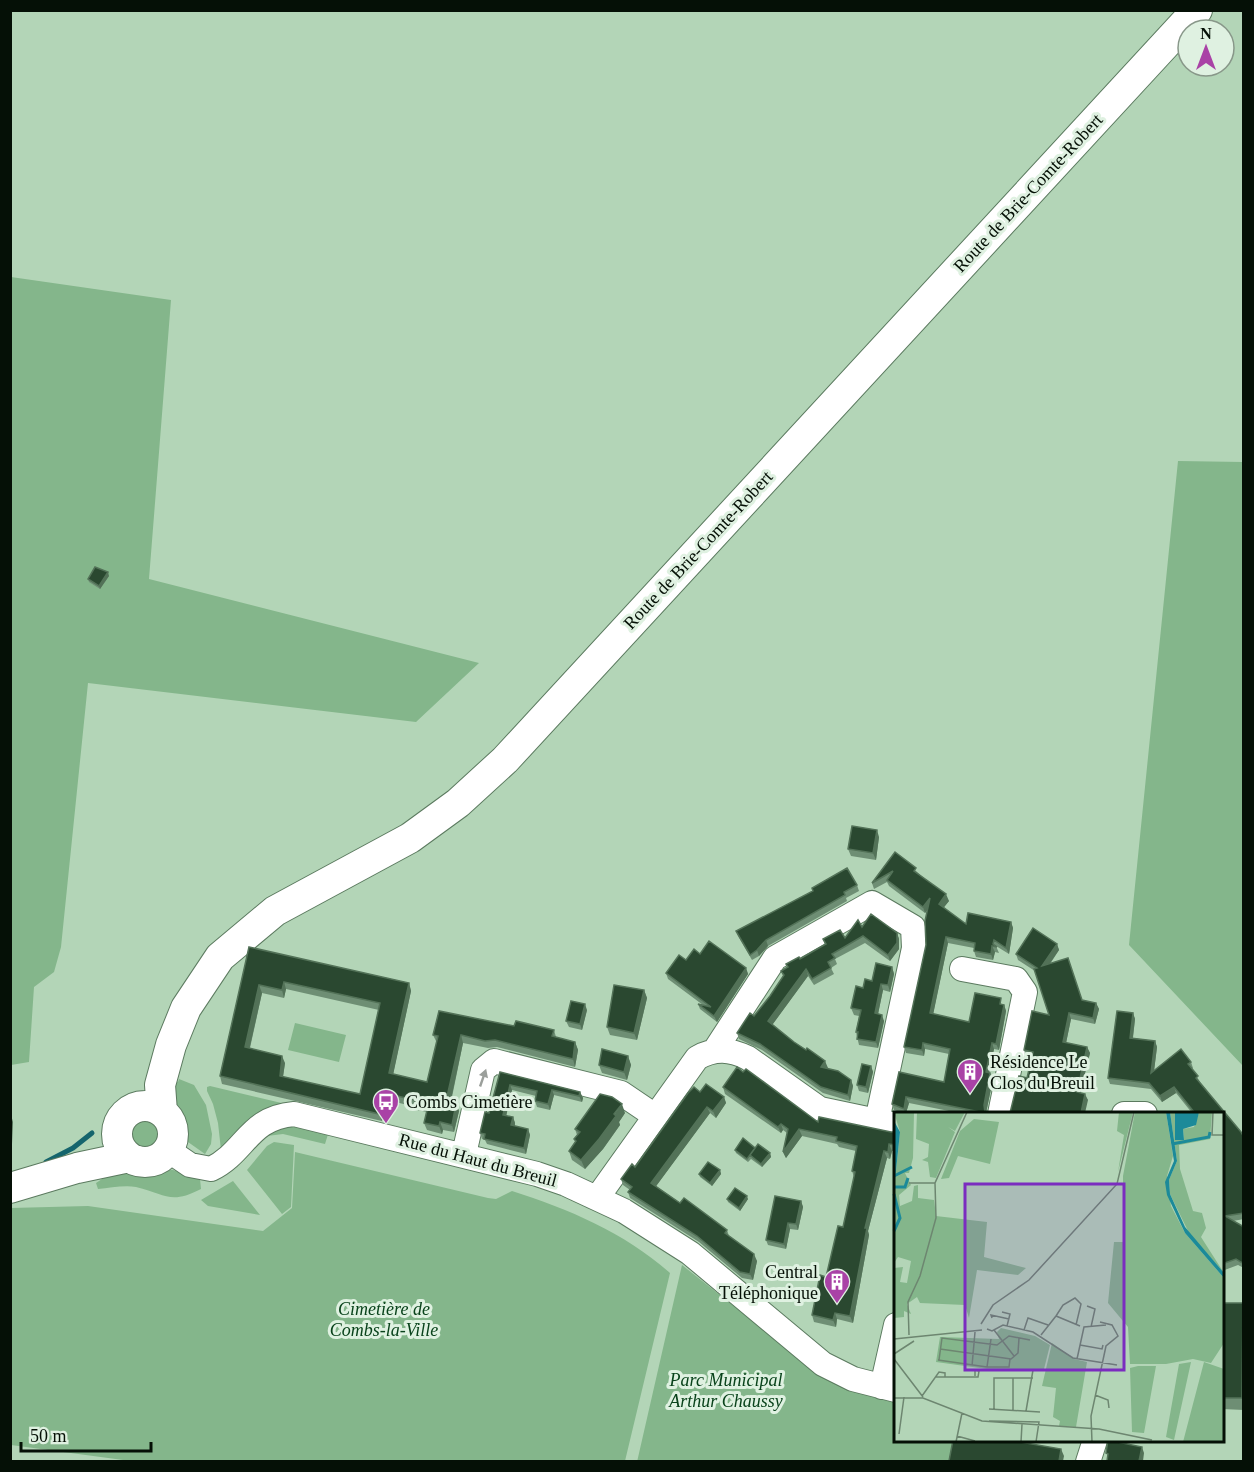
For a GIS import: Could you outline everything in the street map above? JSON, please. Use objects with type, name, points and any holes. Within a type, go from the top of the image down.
[{"type":"main road","name":"Route de Brie-Comte-Robert","points":[[162,1112],[160,1085],[171,1045],[186,1008],[220,957],[275,911],[410,838],[458,802],[506,760],[1197,10]]},
{"type":"main road","name":"Route de Brie-Comte-Robert","points":[[124,1134],[137,1097],[150,1072],[171,1045]]},
{"type":"main road","points":[[10,1188],[17,1188],[77,1168],[124,1134],[142,1106],[152,1106],[162,1112],[171,1123],[173,1131],[168,1150],[160,1158],[141,1162],[124,1134]]},
{"type":"street","points":[[597,1198],[697,1058],[715,1050],[738,1053],[748,1058],[820,1108],[886,1123],[914,948],[913,927],[872,903],[775,958],[715,1050]]},
{"type":"street","points":[[962,969],[1016,979],[1025,992],[1000,1112]]},
{"type":"street","points":[[464,1155],[483,1070],[494,1061],[621,1093],[655,1116]]},
{"type":"street","name":"Rue du Haut du Breuil","points":[[168,1150],[190,1165],[211,1169],[227,1159],[250,1134],[265,1122],[282,1115],[294,1114],[547,1177],[597,1198],[633,1217],[690,1253],[823,1364],[854,1379],[889,1388]]},
{"type":"street","points":[[889,1388],[894,1343]]},
{"type":"street","points":[[1088,1461],[1094,1442]]},
{"type":"green space","points":[[11,277],[171,300],[149,579],[479,663],[416,722],[88,683],[61,947],[54,972],[34,987],[29,1062],[11,1065]]},
{"type":"green space","points":[[1178,461],[1243,462],[1243,1066],[1129,945]]},
{"type":"green space","points":[[295,1023],[346,1035],[339,1062],[288,1050]]},
{"type":"green space","points":[[179,1079],[194,1085],[206,1105],[212,1134],[211,1144],[205,1154],[188,1142],[181,1117],[176,1111],[175,1080],[178,1082]]},
{"type":"green space","points":[[207,1087],[290,1105],[221,1150],[218,1123],[207,1091]]},
{"type":"green space","points":[[145,1118],[156,1122],[160,1133],[156,1144],[145,1148],[134,1144],[130,1133],[134,1122]]},
{"type":"green space","points":[[283,1124],[329,1131],[325,1144],[283,1134],[267,1136],[241,1163],[240,1159],[263,1134]]},
{"type":"green space","points":[[274,1142],[294,1145],[291,1207],[282,1214],[247,1170],[267,1146]]},
{"type":"green space","name":"Cimetière de Combs-la-Ville","points":[[295,1152],[488,1198],[496,1199],[512,1191],[575,1214],[615,1234],[670,1273],[625,1461],[138,1462],[11,1445],[11,1208],[88,1206],[263,1231],[292,1208]]},
{"type":"green space","points":[[119,1165],[140,1170],[161,1168],[173,1170],[200,1179],[201,1189],[191,1194],[168,1197],[131,1186],[98,1189],[96,1183],[105,1177],[102,1170]]},
{"type":"green space","points":[[233,1181],[260,1215],[208,1206],[201,1200]]},
{"type":"green space","name":"Parc Municipal Arthur Chaussy","points":[[682,1265],[803,1361],[894,1400],[894,1442],[956,1442],[953,1461],[637,1462]]},
{"type":"building","points":[[95,567],[108,572],[99,586],[88,579]]},
{"type":"building","points":[[852,826],[877,830],[873,853],[848,849]]},
{"type":"building","points":[[895,852],[916,868],[914,871],[946,894],[939,904],[966,924],[968,913],[1011,922],[1006,948],[994,940],[993,944],[997,947],[992,946],[991,954],[974,951],[975,943],[946,937],[930,1013],[969,1022],[975,993],[1001,998],[1000,1004],[1004,1005],[996,1044],[992,1043],[986,1072],[990,1073],[985,1112],[906,1097],[904,1109],[892,1104],[899,1072],[944,1082],[950,1049],[923,1043],[922,1050],[904,1047],[926,945],[925,921],[930,898],[923,907],[887,880],[893,871],[872,883]]},
{"type":"building","points":[[847,868],[857,885],[844,892],[845,895],[766,940],[750,955],[736,931],[813,891],[812,888]]},
{"type":"building","points":[[871,914],[897,933],[897,943],[888,955],[863,936],[832,954],[835,958],[828,962],[831,968],[812,979],[806,969],[768,1021],[794,1042],[825,1061],[821,1067],[838,1071],[851,1080],[848,1095],[821,1087],[760,1044],[737,1033],[750,1013],[754,1016],[770,996],[784,975],[781,971],[788,967],[786,964],[826,944],[823,939],[840,930],[845,938],[858,920],[862,927]]},
{"type":"building","points":[[1033,928],[1057,944],[1042,966],[1068,958],[1082,1000],[1096,1003],[1093,1018],[1069,1013],[1063,1042],[1087,1047],[1077,1092],[1085,1094],[1081,1112],[1010,1112],[1019,1076],[1027,1078],[1033,1052],[1024,1050],[1032,1011],[1049,1015],[1034,969],[1037,968],[1016,954]]},
{"type":"building","points":[[709,941],[746,968],[714,1016],[698,1004],[711,1007],[666,973],[679,955],[686,960],[694,949],[700,954]]},
{"type":"building","points":[[249,947],[409,983],[389,1073],[427,1082],[438,1036],[433,1035],[439,1011],[514,1026],[516,1021],[554,1030],[552,1036],[575,1042],[573,1059],[495,1040],[485,1041],[461,1035],[446,1101],[456,1104],[452,1125],[440,1122],[439,1126],[424,1123],[428,1106],[415,1103],[415,1100],[384,1093],[379,1114],[220,1076]],"holes":[[[284,982],[380,1003],[360,1094],[280,1076],[282,1056],[245,1047],[259,985],[282,990]]]},
{"type":"building","points":[[876,963],[892,967],[888,985],[881,984],[875,1013],[882,1015],[876,1042],[857,1039],[858,1032],[856,1032],[861,1010],[851,1008],[856,986],[863,988],[865,979],[872,981]]},
{"type":"building","points":[[614,985],[644,990],[634,1033],[607,1027]]},
{"type":"building","points":[[571,1001],[585,1004],[580,1024],[566,1021]]},
{"type":"building","points":[[1117,1011],[1133,1013],[1130,1038],[1155,1041],[1151,1073],[1181,1049],[1191,1062],[1188,1064],[1198,1076],[1196,1078],[1241,1132],[1244,1137],[1244,1213],[1225,1216],[1244,1227],[1244,1264],[1236,1259],[1224,1263],[1224,1112],[1194,1112],[1174,1087],[1160,1096],[1149,1083],[1108,1078]]},
{"type":"building","points":[[602,1049],[628,1056],[624,1072],[599,1065]]},
{"type":"building","points":[[862,1064],[871,1066],[866,1087],[857,1085]]},
{"type":"building","points":[[737,1067],[743,1072],[746,1069],[818,1122],[819,1117],[894,1132],[894,1145],[889,1144],[888,1152],[884,1151],[865,1228],[867,1228],[850,1316],[835,1313],[833,1320],[812,1315],[820,1275],[826,1277],[838,1226],[843,1227],[855,1172],[852,1171],[857,1146],[836,1141],[837,1137],[799,1129],[783,1152],[788,1129],[781,1124],[778,1127],[723,1087]]},
{"type":"building","points":[[500,1072],[580,1092],[579,1096],[552,1090],[548,1104],[535,1101],[537,1091],[510,1085],[503,1115],[513,1117],[511,1125],[528,1129],[524,1148],[484,1139],[485,1134],[480,1133],[485,1112],[489,1113]]},
{"type":"building","points":[[706,1084],[724,1097],[713,1111],[707,1107],[651,1183],[680,1203],[684,1198],[727,1230],[725,1233],[754,1254],[750,1274],[740,1272],[697,1236],[628,1192],[632,1187],[621,1179],[632,1164],[635,1167],[688,1093],[694,1087],[700,1092]]},
{"type":"building","points":[[600,1094],[612,1097],[622,1104],[614,1114],[616,1116],[581,1160],[569,1151],[580,1132],[575,1129]]},
{"type":"building","points":[[743,1138],[755,1148],[747,1159],[735,1150]]},
{"type":"building","points":[[758,1144],[770,1153],[761,1164],[750,1155]]},
{"type":"building","points":[[708,1162],[720,1170],[710,1183],[699,1174]]},
{"type":"building","points":[[735,1188],[747,1196],[739,1208],[727,1199]]},
{"type":"building","points":[[775,1196],[801,1201],[796,1224],[788,1223],[784,1244],[766,1240]]},
{"type":"building","points":[[1224,1303],[1243,1303],[1242,1398],[1224,1398]]},
{"type":"building","points":[[953,1442],[1020,1442],[1061,1449],[1059,1461],[949,1461]]},
{"type":"building","points":[[1108,1442],[1142,1447],[1139,1461],[1107,1461],[1108,1454],[1106,1453]]},
{"type":"waterway","points":[[46,1162],[73,1148],[92,1133]]},
{"type":"place","name":"Résidence Le Clos du Breuil","points":[[970,1095]]},
{"type":"place","name":"Combs Cimetière","points":[[386,1125]]},
{"type":"place","name":"Central Téléphonique","points":[[837,1305]]}]
